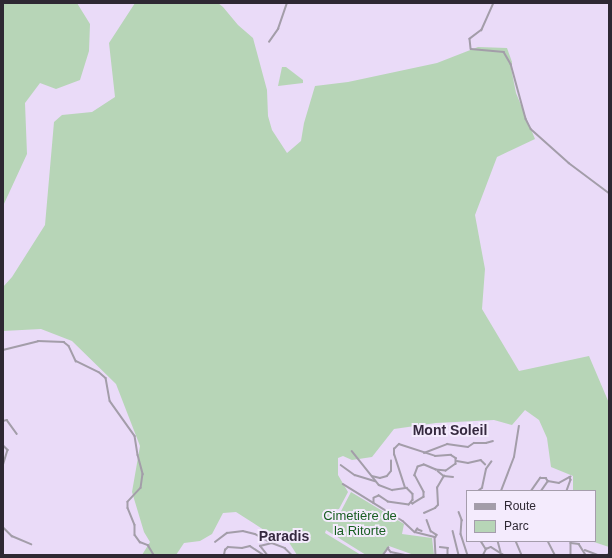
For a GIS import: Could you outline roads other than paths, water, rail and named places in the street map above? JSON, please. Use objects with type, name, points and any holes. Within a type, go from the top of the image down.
[{"type":"street","points":[[269,42],[278,29],[287,3]]},
{"type":"street","points":[[494,3],[482,30],[470,40],[471,49],[504,52],[511,64],[526,119],[531,129],[569,163],[609,193]]},
{"type":"street","points":[[3,350],[38,341],[64,342],[69,346],[76,361],[99,372],[106,378],[110,401],[135,436],[143,474],[141,488],[128,502],[128,508],[135,525],[135,536],[140,542],[148,545],[154,555]]},
{"type":"street","points":[[3,422],[7,420],[17,434]]},
{"type":"street","points":[[501,490],[514,457],[519,426]]},
{"type":"street","points":[[424,453],[447,444],[466,447],[474,443],[486,444],[493,441]]},
{"type":"street","points":[[405,488],[395,460],[396,447],[399,444],[424,453],[440,456],[451,455],[456,458],[457,461],[468,463],[481,460],[485,464]]},
{"type":"street","points":[[3,445],[8,451],[3,466]]},
{"type":"street","points":[[352,451],[377,482]]},
{"type":"street","points":[[372,476],[380,478],[386,476],[391,471],[391,461]]},
{"type":"street","points":[[436,470],[449,470],[457,461]]},
{"type":"street","points":[[479,490],[482,488],[486,469],[490,462]]},
{"type":"street","points":[[341,465],[355,475],[377,482],[392,490],[405,488],[410,490],[413,494],[411,503]]},
{"type":"street","points":[[374,503],[374,498],[379,496],[384,501],[397,504],[413,504],[424,497],[424,492],[415,475],[418,466],[424,465],[436,470],[444,476],[454,477]]},
{"type":"street","points":[[424,513],[438,505],[438,488],[444,476]]},
{"type":"street","points":[[532,490],[540,478],[546,478],[548,481],[559,483],[570,477],[572,480],[567,490]]},
{"type":"street","points":[[542,490],[548,481]]},
{"type":"street","points":[[343,484],[403,521],[416,532],[435,537]]},
{"type":"street","points":[[459,512],[462,520],[461,534],[468,555]]},
{"type":"street","points":[[427,520],[431,531],[437,535],[435,537],[436,555]]},
{"type":"street","points":[[3,527],[12,536],[31,544]]},
{"type":"street","points":[[416,532],[417,529],[422,531]]},
{"type":"street","points":[[215,542],[227,533],[243,531],[255,534],[285,548],[292,555]]},
{"type":"street","points":[[453,531],[458,555]]},
{"type":"street","points":[[481,542],[486,549]]},
{"type":"street","points":[[498,542],[501,552]]},
{"type":"street","points":[[516,542],[522,555]]},
{"type":"street","points":[[548,542],[555,555]]},
{"type":"street","points":[[571,555],[571,542],[578,544],[584,550],[586,555]]},
{"type":"street","points":[[267,555],[260,546],[272,543]]},
{"type":"street","points":[[224,555],[225,550],[228,547],[239,548],[250,546],[264,555]]},
{"type":"street","points":[[496,549],[499,546]]},
{"type":"street","points":[[440,547],[448,548],[448,555]]},
{"type":"street","points":[[483,555],[486,549],[491,547],[504,555]]},
{"type":"street","points":[[383,555],[388,548],[396,553],[405,555]]},
{"type":"street","points":[[584,550],[598,555]]},
{"type":"district","name":"Mont Soleil","points":[[450,430]]},
{"type":"district","name":"Paradis","points":[[284,536]]},
{"type":"park label","name":"Cimetière de la Ritorte","points":[[360,524]]}]
